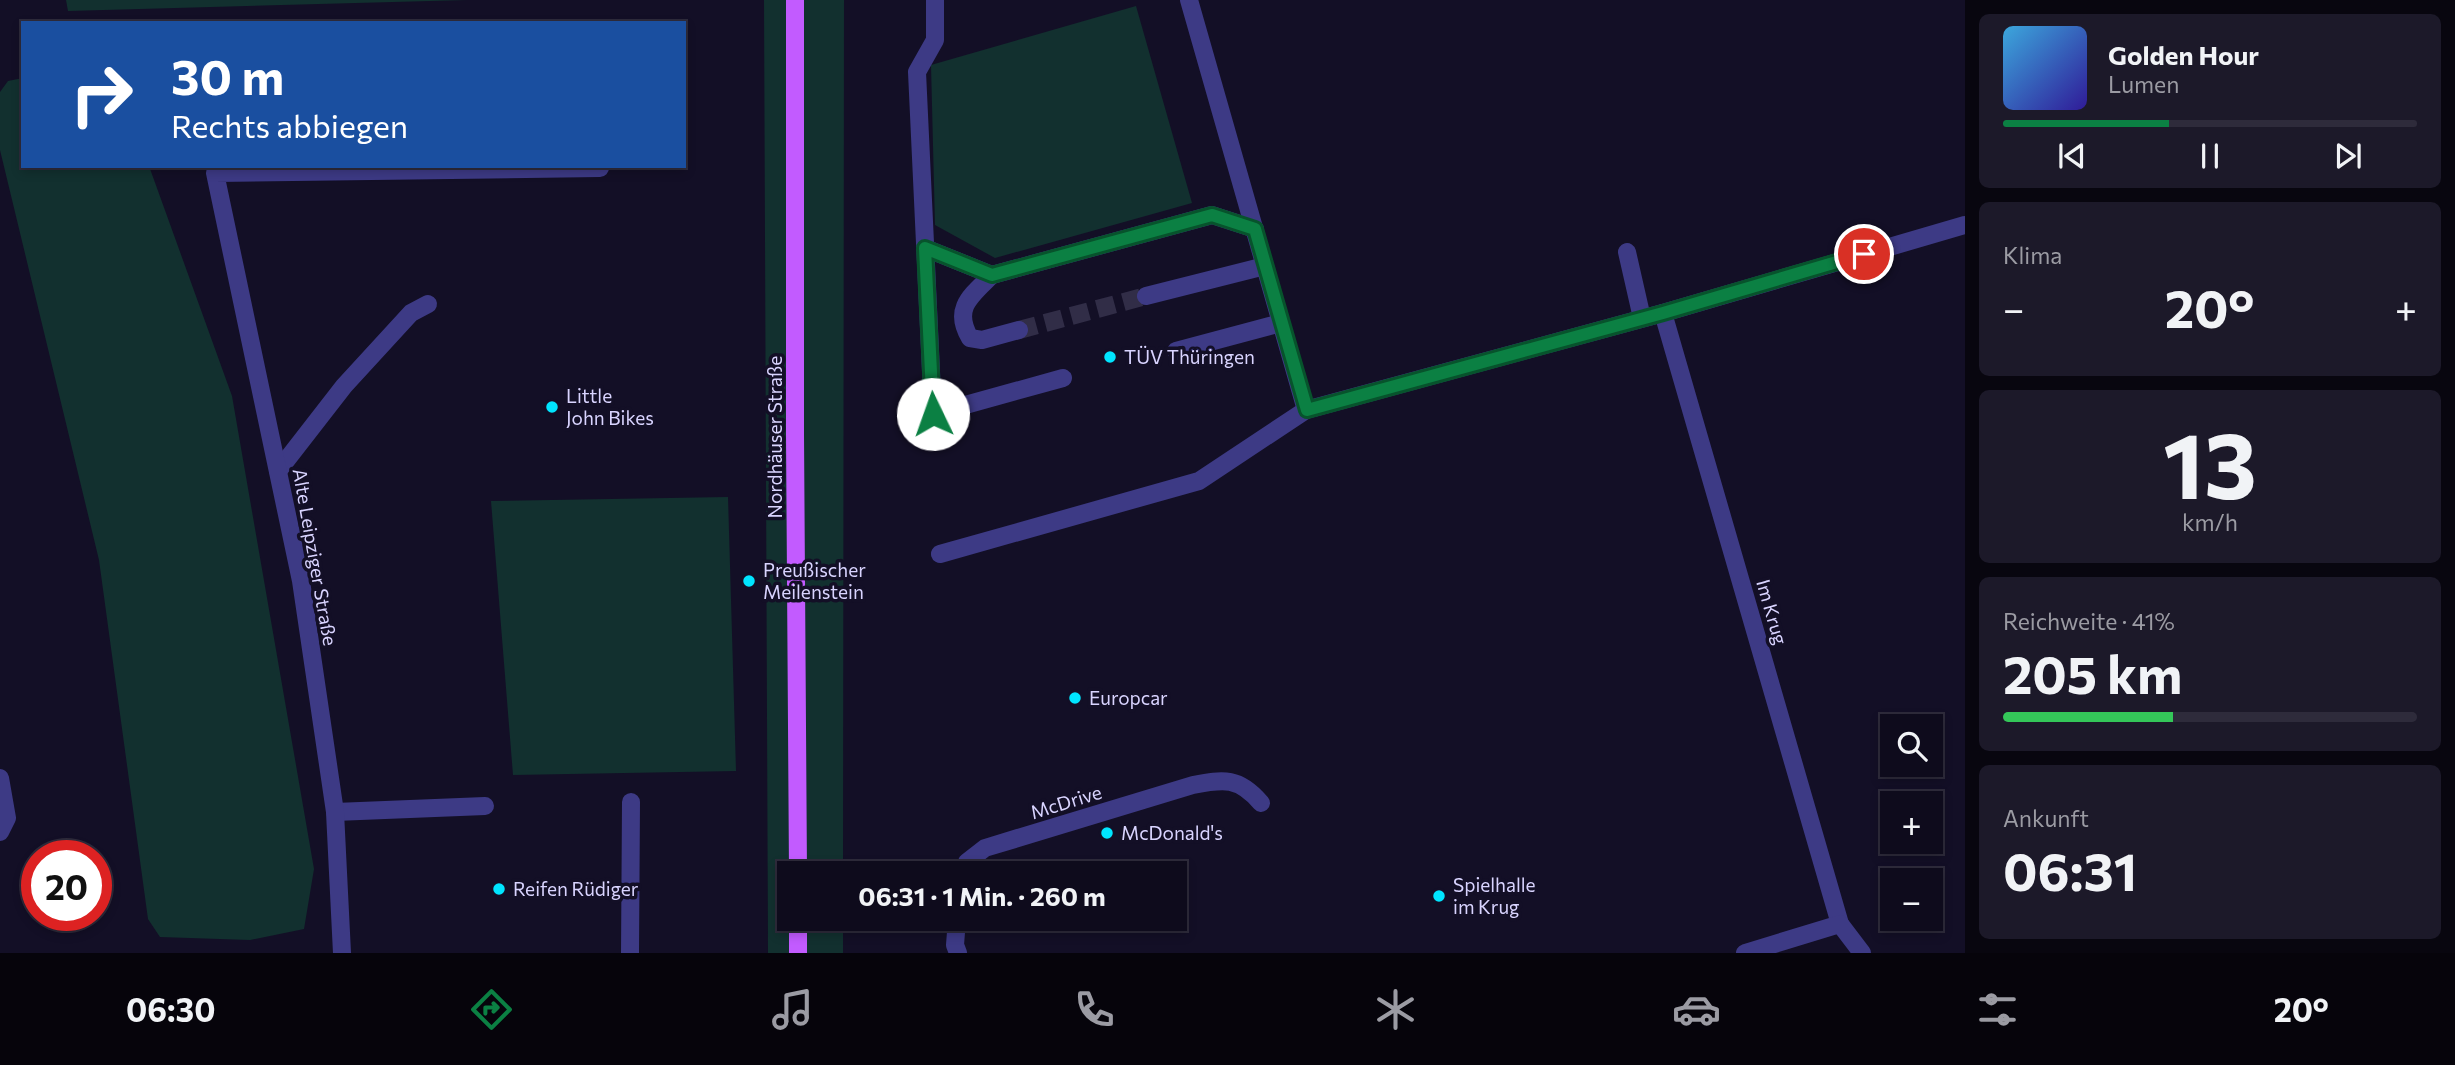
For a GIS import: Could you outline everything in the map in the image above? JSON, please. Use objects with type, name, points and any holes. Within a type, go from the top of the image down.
[{"type":"main road","name":"Nordhäuser Straße","points":[[795,0],[798,861]]},
{"type":"main road","points":[[798,931],[798,953]]},
{"type":"street","points":[[935,0],[934,40],[917,72],[933,414],[1063,378]]},
{"type":"street","points":[[1189,0],[1307,410]]},
{"type":"street","name":"Alte Leipziger Straße","points":[[342,953],[335,812],[301,581],[215,173],[600,168]]},
{"type":"street","points":[[1019,330],[982,340],[970,338],[962,325],[962,310],[972,295],[992,275],[1212,215],[1255,229]]},
{"type":"street","points":[[940,554],[1199,481],[1307,410],[1663,313],[1965,225]]},
{"type":"street","points":[[925,248],[992,275]]},
{"type":"street","points":[[1627,252],[1642,318]]},
{"type":"street","points":[[1146,296],[1265,265]]},
{"type":"street","points":[[278,471],[344,386],[411,313],[428,303]]},
{"type":"street","name":"Im Krug","points":[[1663,313],[1840,924],[1862,953]]},
{"type":"street","points":[[1176,351],[1282,323]]},
{"type":"street","points":[[0,778],[7,818],[0,832]]},
{"type":"street","name":"McDrive","points":[[968,861],[985,848],[1193,785],[1214,781],[1234,782],[1248,788],[1261,803]]},
{"type":"street","points":[[630,953],[631,802]]},
{"type":"street","points":[[335,812],[485,806]]},
{"type":"street","points":[[1745,953],[1840,924]]},
{"type":"street","points":[[957,931],[958,953]]},
{"type":"green space","points":[[66,0],[467,0],[68,11]]},
{"type":"green space","points":[[764,0],[844,0],[843,861],[777,861],[777,931],[843,931],[843,953],[768,953]]},
{"type":"green space","points":[[1136,6],[1192,203],[995,258],[935,225],[931,65]]},
{"type":"green space","points":[[21,78],[21,168],[150,168],[232,396],[314,869],[304,929],[250,940],[160,937],[148,919],[99,560],[0,150],[0,92],[8,81]]},
{"type":"green space","points":[[728,497],[736,771],[513,775],[491,501]]},
{"type":"tunnel","points":[[1019,330],[1146,296]]},
{"type":"place","name":"TÜV Thüringen","points":[[1110,357]]},
{"type":"place","name":"Little John Bikes","points":[[552,407]]},
{"type":"place","name":"Preußischer Meilenstein","points":[[749,581]]},
{"type":"place","name":"Europcar","points":[[1075,698]]},
{"type":"place","name":"McDonald's","points":[[1107,833]]},
{"type":"place","name":"Reifen Rüdiger","points":[[499,889]]},
{"type":"place","name":"Spielhalle im Krug","points":[[1439,896]]},
{"type":"route","points":[[933,414],[925,248],[992,275],[1212,215],[1255,229],[1307,410],[1663,313],[1864,254]]}]
